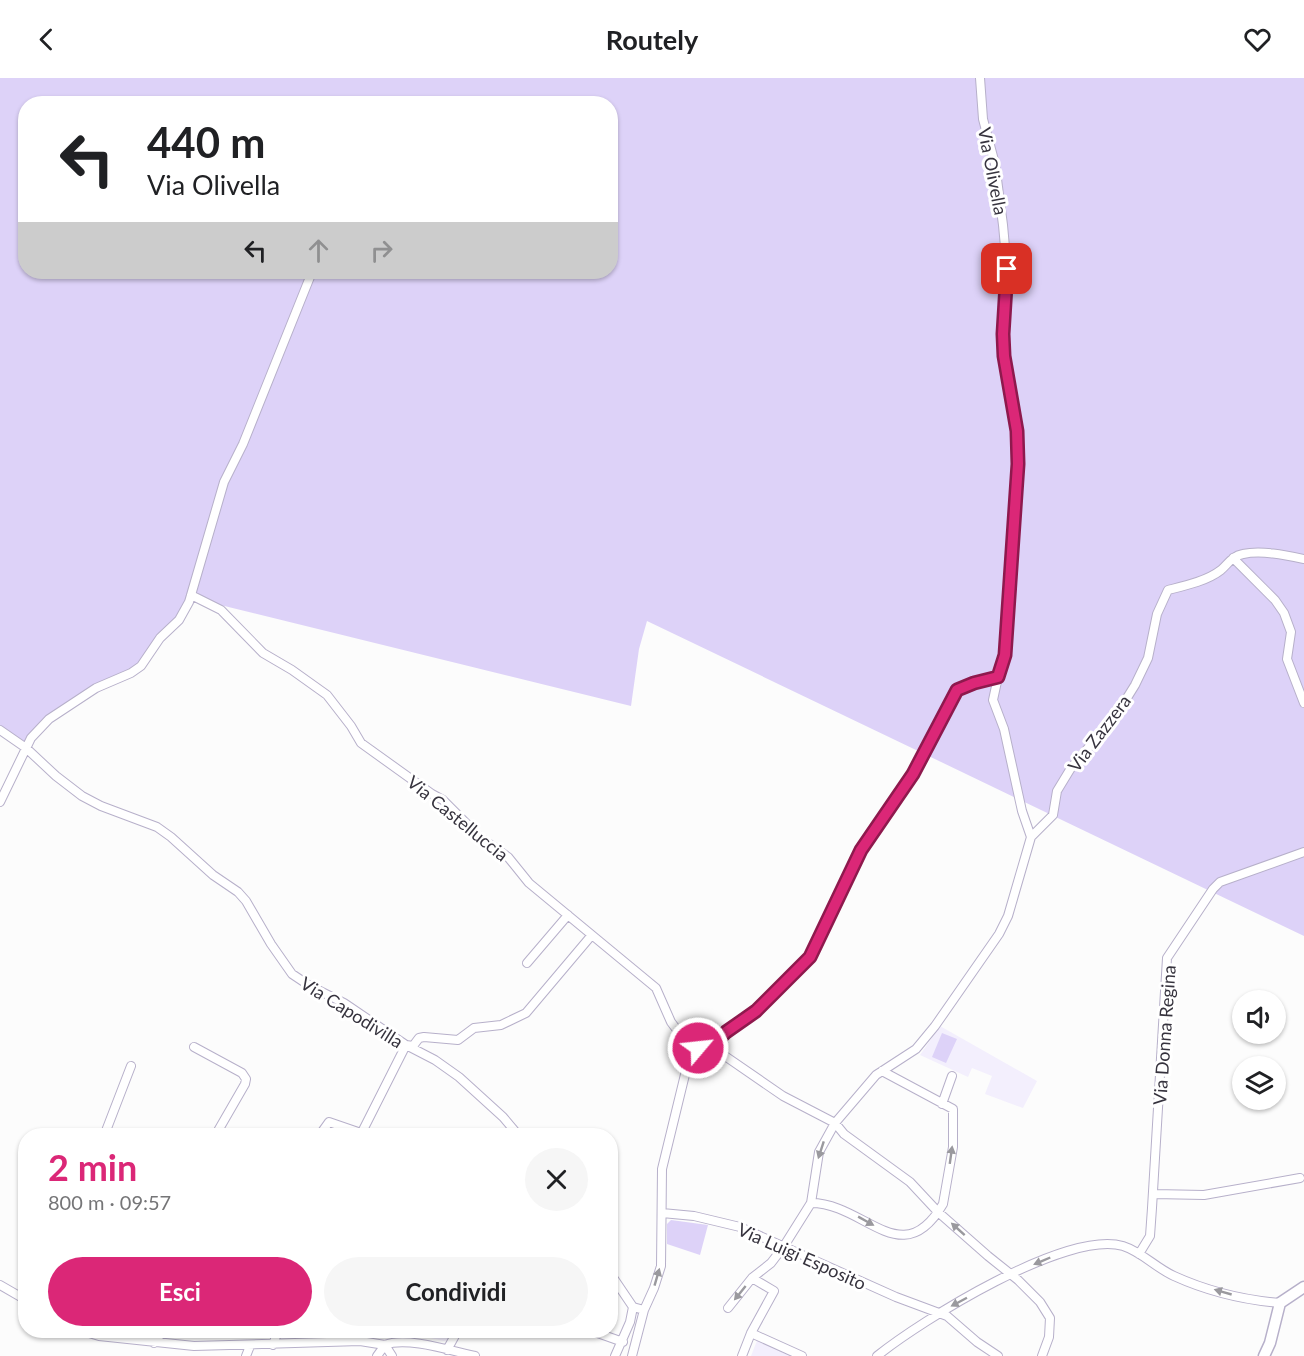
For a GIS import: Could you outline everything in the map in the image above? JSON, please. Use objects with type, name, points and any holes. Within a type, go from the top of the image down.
[{"type":"street","name":"Via Olivella","points":[[980,78],[983,119],[995,164],[1003,225],[1007,269],[1004,356],[1017,431],[1018,453],[1005,655],[993,700],[1004,729],[1022,811],[1031,837]]},
{"type":"street","points":[[0,802],[31,738],[49,719],[96,688],[131,673],[141,666],[160,638],[179,620],[191,595],[224,482],[243,444],[309,279]]},
{"type":"street","points":[[1304,558],[1264,554],[1242,554],[1233,558],[1275,600],[1284,614],[1291,632],[1287,659],[1304,703]]},
{"type":"street","name":"Via Zazzera","points":[[1031,837],[1053,815],[1057,791],[1071,768],[1117,714],[1135,685],[1148,658],[1157,614],[1168,590],[1194,585],[1220,571],[1233,558]]},
{"type":"street","name":"Via Castelluccia","points":[[191,595],[221,610],[263,653],[292,669],[327,695],[361,742],[442,800],[481,838],[508,857],[529,883],[656,988],[675,1028],[686,1042]]},
{"type":"street","points":[[698,1046],[709,1045],[756,1011],[810,957],[861,850],[913,774],[957,690],[998,677]]},
{"type":"street","name":"Via Capodivilla","points":[[0,730],[26,748],[82,796],[101,806],[157,827],[171,837],[246,901],[292,974],[344,1003],[459,1077],[512,1128]]},
{"type":"street","points":[[728,1308],[752,1278],[771,1263],[811,1203],[821,1146],[835,1123],[860,1092],[882,1071],[916,1049],[935,1026],[999,934],[1008,916],[1031,837]]},
{"type":"street","name":"Via Donna Regina","points":[[1139,1254],[1150,1236],[1154,1194],[1167,958],[1220,882],[1304,852]]},
{"type":"street","points":[[527,963],[568,915]]},
{"type":"street","points":[[364,1128],[406,1045],[413,1046],[419,1038],[424,1037],[458,1040],[474,1028],[501,1025],[526,1013],[591,936]]},
{"type":"street","points":[[690,1054],[684,1048],[686,1042],[692,1040],[698,1046]]},
{"type":"street","points":[[709,1045],[783,1096],[835,1123],[844,1134],[905,1178],[938,1212],[1040,1302],[1050,1318],[1049,1337],[1042,1356]]},
{"type":"street","points":[[690,1054],[696,1052],[698,1046]]},
{"type":"street","points":[[194,1047],[242,1073],[246,1078],[245,1084],[219,1128]]},
{"type":"street","points":[[632,1353],[644,1310],[659,1274],[663,1241],[662,1169],[690,1054]]},
{"type":"street","points":[[107,1128],[131,1066]]},
{"type":"street","points":[[811,1203],[823,1203],[850,1213],[892,1235],[903,1236],[910,1236],[938,1212],[943,1204],[953,1146],[952,1108],[882,1071]]},
{"type":"street","points":[[942,1104],[952,1076]]},
{"type":"street","points":[[325,1128],[329,1122],[345,1128]]},
{"type":"street","points":[[1154,1194],[1204,1195],[1300,1178]]},
{"type":"street","name":"Via Luigi Esposito","points":[[662,1213],[693,1216],[740,1227],[878,1289],[947,1316],[977,1342],[998,1356]]},
{"type":"street","points":[[877,1356],[938,1313],[1010,1274],[1067,1250],[1090,1246],[1109,1244],[1125,1247],[1161,1269],[1192,1283],[1254,1301],[1280,1303],[1304,1287]]},
{"type":"street","points":[[742,1356],[751,1333],[774,1291],[752,1278]]},
{"type":"street","points":[[0,1285],[18,1295]]},
{"type":"street","points":[[618,1285],[633,1307],[644,1310]]},
{"type":"street","points":[[1264,1356],[1270,1343],[1280,1303]]},
{"type":"street","points":[[615,1356],[630,1322],[633,1307]]},
{"type":"street","points":[[751,1333],[802,1356]]},
{"type":"street","points":[[127,1338],[194,1346],[360,1341],[385,1345],[392,1356]]},
{"type":"street","points":[[154,1343],[158,1338]]},
{"type":"street","points":[[273,1345],[275,1338]]},
{"type":"street","points":[[447,1350],[454,1338]]},
{"type":"street","points":[[614,1338],[623,1341]]},
{"type":"street","points":[[377,1356],[385,1345],[393,1341],[475,1356]]},
{"type":"street","points":[[246,1356],[250,1346]]},
{"type":"shaded area","points":[[0,78],[1304,78],[1304,936],[647,621],[639,649],[631,706],[200,600],[194,601],[187,613],[130,674],[54,720],[22,749],[0,734]]},
{"type":"shaded area","points":[[940,1026],[1037,1081],[1023,1108],[985,1094],[992,1076],[972,1068],[968,1077],[920,1055]]},
{"type":"shaded area","points":[[942,1033],[957,1039],[946,1063],[932,1057]]},
{"type":"shaded area","points":[[671,1220],[708,1225],[700,1255],[667,1244],[667,1224]]},
{"type":"shaded area","points":[[431,1338],[448,1338],[444,1341]]},
{"type":"shaded area","points":[[758,1338],[798,1356],[751,1356]]},
{"type":"route","points":[[698,1048],[698,1046],[715,1043],[726,1032],[756,1011],[810,957],[861,850],[913,774],[925,747],[957,690],[998,677],[1005,655],[1018,464],[1017,431],[1004,356],[1007,269]]}]
